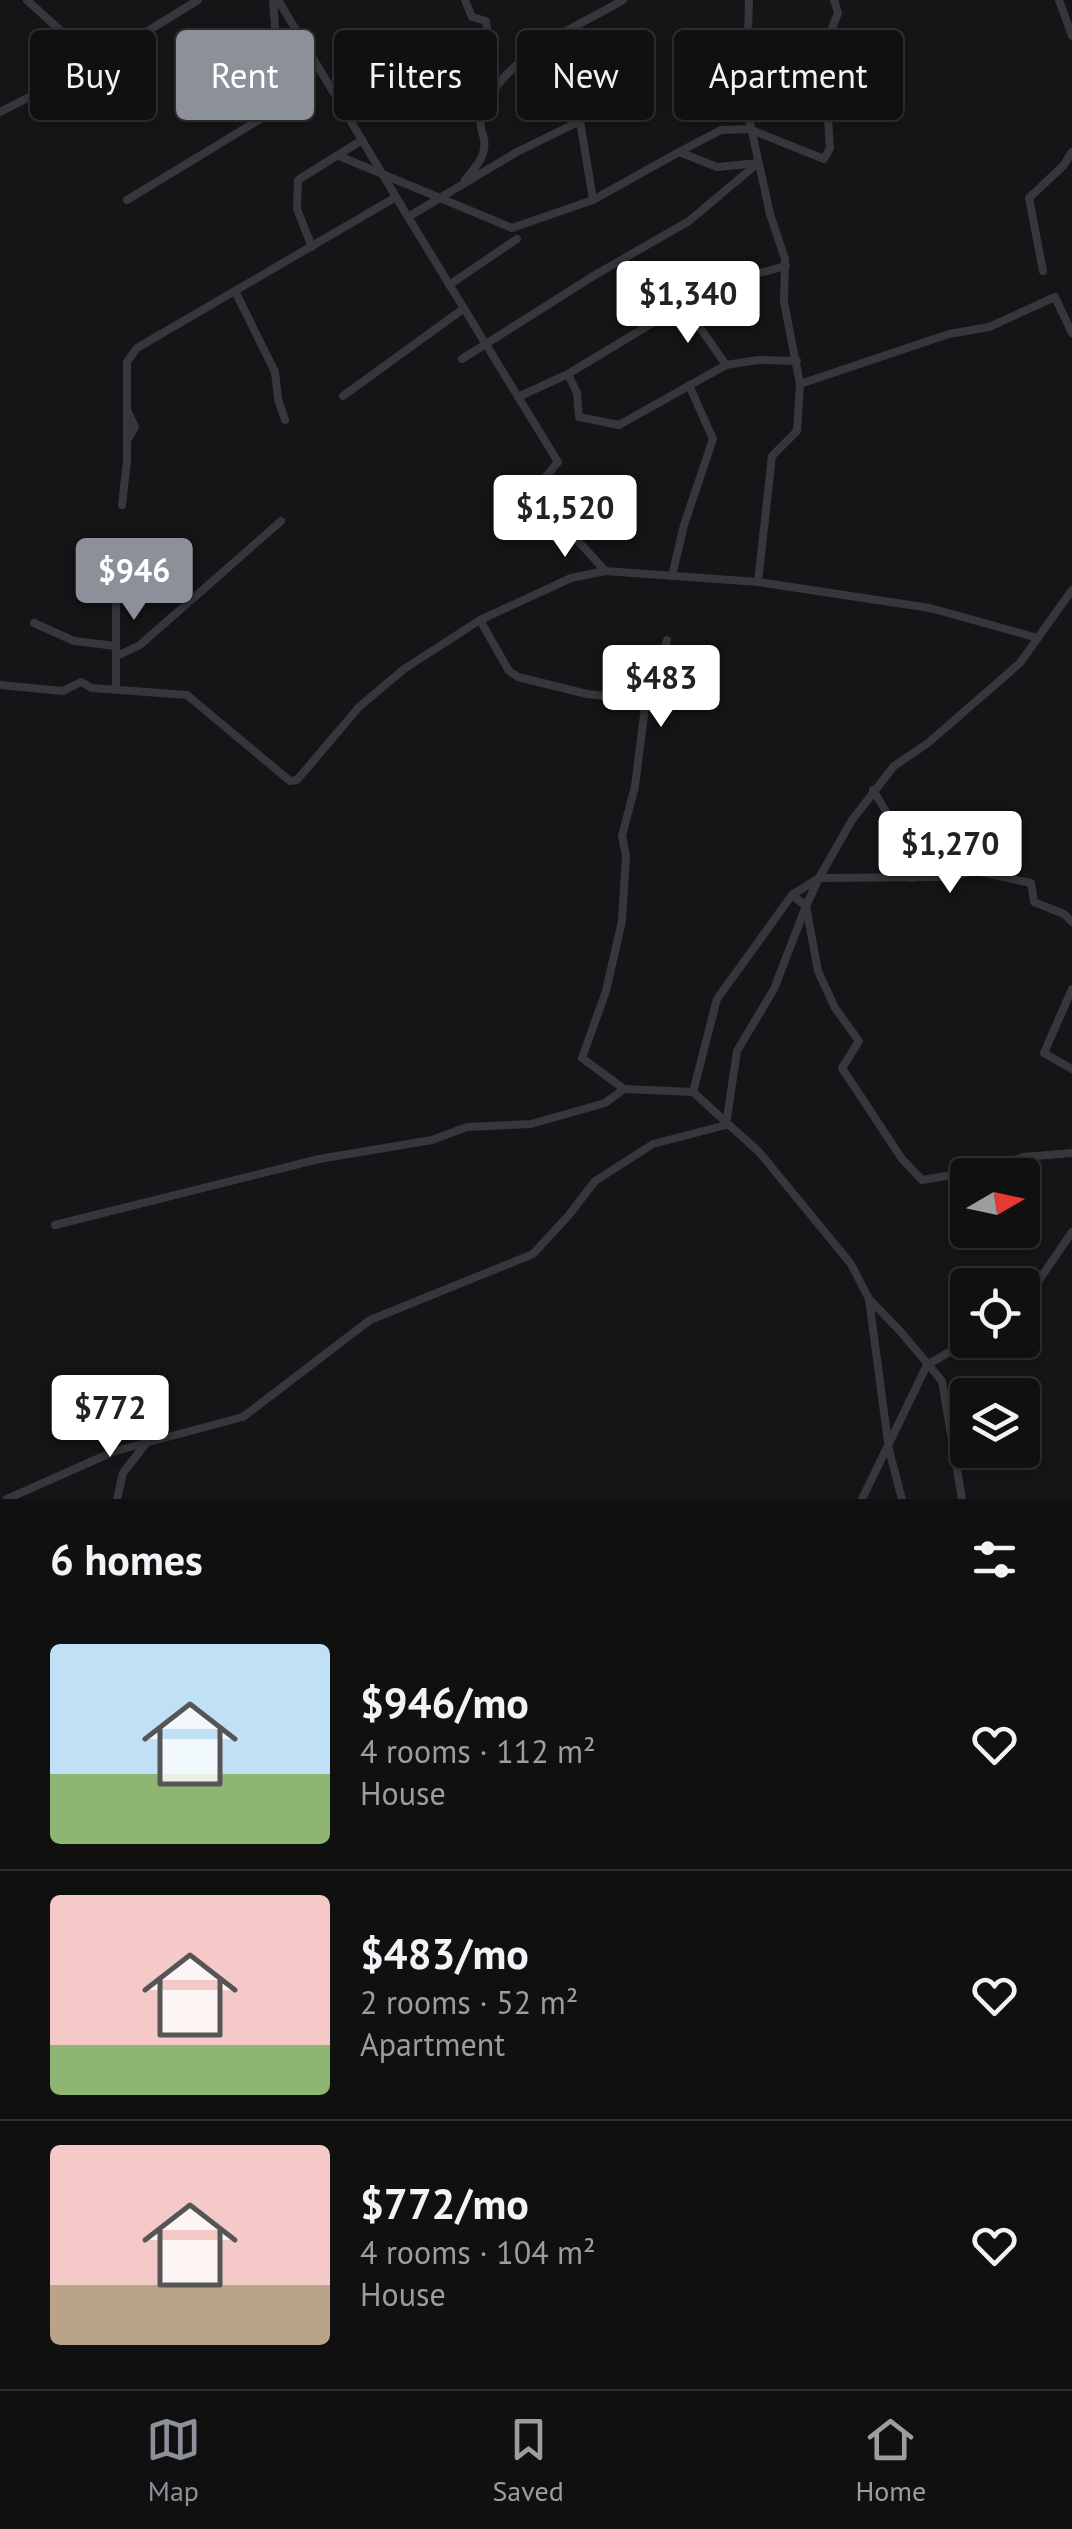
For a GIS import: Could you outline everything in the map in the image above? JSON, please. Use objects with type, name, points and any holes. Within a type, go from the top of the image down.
[{"type":"street","points":[[27,0],[60,30]]},
{"type":"street","points":[[149,30],[198,0]]},
{"type":"street","points":[[275,0],[558,462],[537,486],[542,496],[560,526],[579,540],[605,571]]},
{"type":"street","points":[[127,200],[294,98],[275,26],[275,0]]},
{"type":"street","points":[[465,0],[472,17],[486,21],[487,30]]},
{"type":"street","points":[[497,85],[560,33],[624,0]]},
{"type":"street","points":[[749,0],[746,105],[786,266],[784,302],[800,384],[797,431],[772,456],[758,582]]},
{"type":"street","points":[[339,156],[512,228],[594,200],[720,130],[750,129],[824,159],[830,148],[827,103],[834,66],[827,41],[838,13],[834,0]]},
{"type":"street","points":[[1059,0],[1072,36]]},
{"type":"street","points":[[0,112],[30,97]]},
{"type":"street","points":[[458,187],[479,164],[486,145],[479,120]]},
{"type":"street","points":[[408,217],[580,120],[594,200]]},
{"type":"street","points":[[312,248],[297,208],[298,180],[362,140]]},
{"type":"street","points":[[679,152],[717,168],[758,164]]},
{"type":"street","points":[[1043,271],[1029,198],[1072,152]]},
{"type":"street","points":[[462,359],[690,222],[758,164]]},
{"type":"street","points":[[122,505],[128,439],[127,362],[137,348],[396,197]]},
{"type":"street","points":[[449,285],[518,239]]},
{"type":"street","points":[[518,396],[568,374],[728,280],[786,266]]},
{"type":"street","points":[[235,291],[275,372],[285,420]]},
{"type":"street","points":[[800,384],[950,334],[989,327],[1054,297],[1072,334]]},
{"type":"street","points":[[683,303],[726,365]]},
{"type":"street","points":[[343,396],[463,309]]},
{"type":"street","points":[[568,374],[577,393],[579,417],[619,425],[726,365],[758,360],[797,361]]},
{"type":"street","points":[[672,576],[684,525],[713,439],[689,385]]},
{"type":"street","points":[[34,623],[74,641],[117,651],[140,645],[281,521]]},
{"type":"street","points":[[0,685],[63,691],[81,682],[92,688],[187,694],[290,782],[297,780],[360,707],[404,668],[480,620],[571,578],[605,571],[758,582],[930,608],[1038,638]]},
{"type":"street","points":[[726,1124],[737,1052],[774,989],[806,906],[852,820],[894,766],[928,743],[1020,663],[1072,590]]},
{"type":"street","points":[[116,591],[116,688]]},
{"type":"street","points":[[480,620],[518,678],[586,694],[646,700]]},
{"type":"street","points":[[667,640],[646,700],[635,786],[622,836],[626,856],[622,921],[606,991],[582,1058],[624,1089],[692,1092],[760,1153],[851,1264],[868,1300],[888,1450],[902,1499]]},
{"type":"street","points":[[873,790],[904,843],[912,878]]},
{"type":"street","points":[[692,1092],[717,999],[792,895],[819,878],[949,877],[975,871],[1031,883],[1034,902],[1064,914],[1072,922]]},
{"type":"street","points":[[792,895],[806,906],[818,971],[835,1008],[858,1040],[842,1068],[902,1159],[922,1180],[982,1170],[1023,1157],[1072,1153]]},
{"type":"street","points":[[1072,989],[1044,1053],[1072,1068]]},
{"type":"street","points":[[55,1225],[319,1159],[432,1140],[466,1127],[531,1124],[605,1103],[624,1089]]},
{"type":"street","points":[[7,1499],[115,1451],[243,1417],[370,1320],[533,1254],[595,1181],[653,1144],[726,1124]]},
{"type":"street","points":[[1040,1279],[1072,1232]]},
{"type":"street","points":[[868,1300],[942,1380],[962,1499]]},
{"type":"street","points":[[862,1499],[927,1365],[950,1352]]},
{"type":"street","points":[[117,1499],[123,1473],[147,1442]]}]
